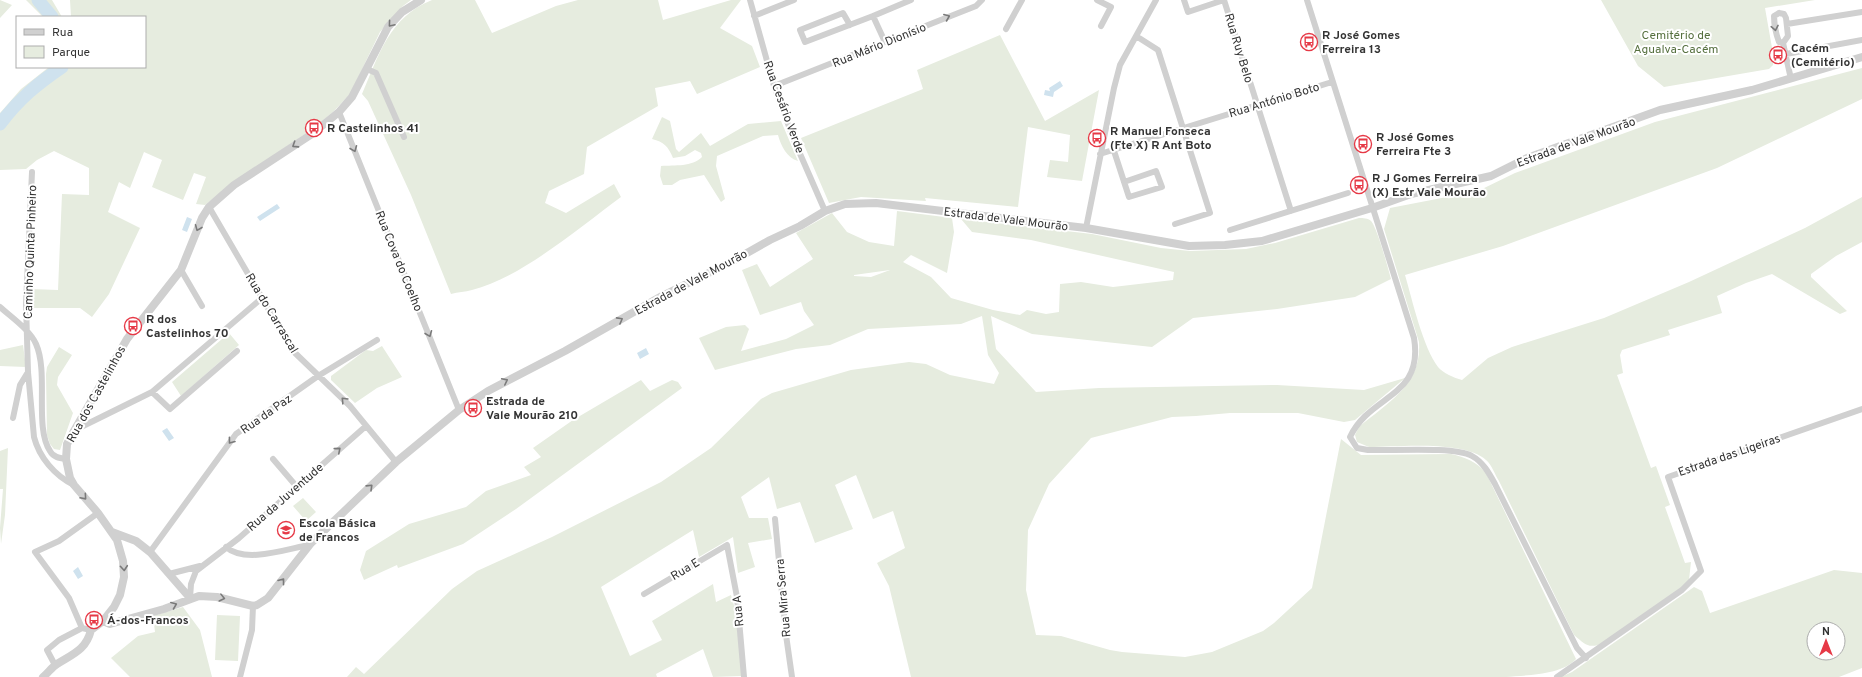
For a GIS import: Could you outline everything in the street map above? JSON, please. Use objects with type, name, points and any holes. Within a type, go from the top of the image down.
[{"type":"street","name":"Rua dos Castelinhos","points":[[106,623],[120,595],[124,576],[120,549],[117,540],[98,513],[74,485],[68,472],[66,458],[67,444],[127,339],[181,270],[202,218],[209,207],[234,185],[312,134],[339,112],[352,97],[388,27],[402,12],[421,0]]},
{"type":"street","name":"Rua Cesário Verde","points":[[750,0],[774,86],[794,140],[825,211]]},
{"type":"street","points":[[754,16],[794,0]]},
{"type":"street","points":[[850,25],[843,13],[800,30],[805,42],[850,25],[873,16],[898,2],[911,0]]},
{"type":"street","name":"Rua Mário Dionísio","points":[[774,86],[976,6],[982,0]]},
{"type":"street","points":[[1006,29],[1022,0]]},
{"type":"street","points":[[1097,0],[1111,7],[1102,26]]},
{"type":"street","points":[[1086,228],[1100,154],[1120,65],[1156,0]]},
{"type":"street","points":[[1184,0],[1188,12],[1224,0]]},
{"type":"street","name":"Rua Ruy Belo","points":[[1224,0],[1256,105],[1291,211]]},
{"type":"street","points":[[1307,0],[1414,338],[1416,353],[1415,366],[1407,381],[1356,425],[1350,437],[1357,448],[1368,450],[1452,451],[1472,456],[1485,467],[1495,484],[1577,648],[1586,658],[1558,677]]},
{"type":"street","points":[[1783,43],[1788,36],[1787,24],[1784,14],[1778,9],[1774,16],[1774,21],[1777,37],[1780,42],[1783,43],[1791,79]]},
{"type":"street","points":[[1787,24],[1862,12]]},
{"type":"street","points":[[873,16],[885,42]]},
{"type":"street","points":[[1136,36],[1158,50],[1210,213],[1175,224]]},
{"type":"street","points":[[1786,54],[1862,40]]},
{"type":"street","name":"Estrada de Vale Mourão","points":[[253,606],[268,598],[310,545],[396,462],[459,410],[502,383],[565,351],[662,296],[731,262],[770,240],[800,226],[825,211],[845,204],[864,202],[1086,228],[1183,245],[1230,245],[1274,238],[1372,208],[1411,194],[1491,176],[1527,158],[1660,110],[1752,90],[1862,57]]},
{"type":"street","points":[[367,68],[376,73],[404,137]]},
{"type":"street","name":"Rua António Boto","points":[[1100,154],[1114,151],[1332,82]]},
{"type":"street","name":"Rua Cova do Coelho","points":[[339,112],[459,410]]},
{"type":"street","points":[[1114,151],[1128,197],[1162,187],[1156,172],[1124,182]]},
{"type":"street","name":"Caminho Quinta Pinheiro","points":[[32,172],[26,304],[28,372],[36,446],[47,464],[67,482],[74,485]]},
{"type":"street","points":[[1230,230],[1348,193]]},
{"type":"street","name":"Rua do Carrascal","points":[[209,207],[293,351],[350,406],[396,462]]},
{"type":"street","points":[[181,270],[202,306]]},
{"type":"street","points":[[74,431],[152,392],[262,298]]},
{"type":"street","points":[[0,307],[28,333],[36,344],[40,361],[43,422],[49,450],[55,456],[66,458]]},
{"type":"street","name":"Rua da Paz","points":[[150,552],[236,434],[318,376],[377,340]]},
{"type":"street","points":[[152,392],[170,409],[237,351]]},
{"type":"street","points":[[13,418],[20,385],[28,372]]},
{"type":"street","name":"Estrada das Ligeiras","points":[[1586,658],[1682,590],[1701,572],[1668,477],[1862,409]]},
{"type":"street","name":"Rua da Juventude","points":[[201,565],[226,547],[366,426]]},
{"type":"street","points":[[273,459],[297,487]]},
{"type":"street","points":[[82,628],[69,598],[35,552],[59,541],[98,513]]},
{"type":"street","name":"Rua Mira Serra","points":[[775,519],[786,635],[792,677]]},
{"type":"street","points":[[111,532],[136,541],[150,552],[190,598]]},
{"type":"street","points":[[226,547],[237,554],[252,556],[310,545]]},
{"type":"street","name":"Rua E","points":[[644,594],[727,545]]},
{"type":"street","name":"Rua A","points":[[727,545],[737,597],[744,677]]},
{"type":"street","points":[[169,574],[201,565]]},
{"type":"street","points":[[190,598],[192,576],[201,565]]},
{"type":"street","points":[[55,665],[48,650],[59,640],[82,628],[91,630],[106,623],[164,609],[190,598],[217,596],[253,606],[252,630],[240,677]]},
{"type":"street","points":[[43,677],[55,665],[84,646],[89,638],[91,630]]},
{"type":"green space","points":[[0,0],[12,5],[0,18]]},
{"type":"green space","points":[[26,0],[52,0],[61,16],[42,16]]},
{"type":"green space","points":[[70,0],[411,0],[403,6],[380,32],[350,94],[334,111],[314,128],[234,182],[205,205],[196,204],[206,177],[194,173],[183,200],[152,187],[162,160],[144,152],[130,188],[119,182],[108,212],[140,228],[109,294],[92,317],[80,308],[31,308],[31,289],[58,290],[62,194],[89,195],[89,168],[54,151],[37,160],[26,169],[0,170],[0,113],[21,89],[48,68],[146,68],[146,16],[71,16]]},
{"type":"green space","points":[[432,0],[475,0],[492,33],[556,6],[578,0],[658,0],[663,20],[731,0],[741,0],[720,28],[752,46],[760,67],[697,94],[690,81],[655,88],[658,106],[587,147],[584,174],[549,191],[545,203],[566,213],[614,184],[621,197],[550,250],[510,275],[491,284],[472,290],[451,294],[411,195],[368,101],[362,94],[380,52],[395,27],[405,16],[417,7]]},
{"type":"green space","name":"Cemitério de Agualva-Cacém","points":[[1601,0],[1815,0],[1765,8],[1774,59],[1773,65],[1769,69],[1664,87],[1638,66]]},
{"type":"green space","points":[[1000,35],[1045,121],[1099,90],[1082,181],[1047,177],[1050,160],[1068,162],[1070,135],[1028,127],[1018,207],[925,198],[926,201],[861,197],[829,203],[801,138],[923,89],[917,70]]},
{"type":"green space","points":[[1862,68],[1862,99],[1717,168],[1503,246],[1405,275],[1418,323],[1433,359],[1438,367],[1443,371],[1452,377],[1462,380],[1488,358],[1512,347],[1604,318],[1689,282],[1805,228],[1862,197],[1862,242],[1836,256],[1811,274],[1811,277],[1847,311],[1840,314],[1772,274],[1746,283],[1717,296],[1722,313],[1668,330],[1670,335],[1622,350],[1620,355],[1623,373],[1617,375],[1651,468],[1656,466],[1670,505],[1665,507],[1685,563],[1691,562],[1689,580],[1682,587],[1604,643],[1594,646],[1588,645],[1574,635],[1492,467],[1486,460],[1476,454],[1447,447],[1369,447],[1357,442],[1355,435],[1359,427],[1401,391],[1415,370],[1418,357],[1419,342],[1384,229],[1390,208],[1478,191],[1515,173],[1655,122]]},
{"type":"green space","points":[[662,117],[670,121],[676,149],[679,152],[701,133],[710,146],[748,124],[781,121],[798,161],[785,151],[778,135],[763,136],[717,156],[716,166],[725,199],[721,202],[704,175],[680,180],[672,185],[663,185],[660,176],[661,166],[688,164],[702,157],[701,153],[695,150],[685,156],[673,158],[665,145],[652,139]]},
{"type":"green space","points":[[897,211],[952,218],[954,232],[947,273],[911,255],[903,262],[931,277],[951,298],[993,310],[1020,315],[1027,310],[1046,314],[1059,312],[1060,284],[1081,282],[1113,287],[1173,280],[1174,272],[1031,240],[972,232],[961,219],[1092,234],[1161,248],[1190,251],[1246,249],[1275,243],[1359,218],[1370,220],[1379,239],[1391,279],[1355,297],[1277,309],[1193,318],[1152,347],[1032,334],[991,316],[996,349],[1036,392],[1099,388],[1277,385],[1364,390],[1405,378],[1355,420],[1344,422],[1298,413],[1230,413],[1172,417],[1091,438],[1049,484],[1028,530],[1026,590],[1036,635],[1061,636],[1122,652],[1185,657],[1212,652],[1263,631],[1274,623],[1312,588],[1341,439],[1361,455],[1451,454],[1470,460],[1479,466],[1486,473],[1576,659],[1570,664],[1553,671],[1534,675],[1506,677],[911,677],[889,586],[877,563],[905,548],[893,511],[873,519],[856,475],[835,485],[853,529],[815,543],[800,502],[777,509],[769,477],[741,497],[749,518],[768,518],[772,539],[748,543],[755,567],[738,573],[733,537],[699,557],[693,530],[601,587],[630,656],[662,640],[652,621],[713,584],[716,602],[731,595],[736,612],[742,676],[713,677],[703,649],[656,674],[657,677],[347,677],[356,667],[364,674],[452,589],[477,571],[552,537],[661,482],[711,448],[761,399],[772,393],[851,370],[909,362],[926,364],[950,375],[994,384],[999,373],[988,355],[982,316],[961,324],[868,329],[830,345],[796,349],[715,370],[699,338],[726,327],[745,325],[749,329],[741,351],[786,339],[814,325],[804,311],[801,302],[760,315],[742,270],[757,264],[770,287],[813,259],[796,233],[832,213],[847,232],[869,242],[894,246]],"holes":[[[890,270],[871,277],[854,275]]]},
{"type":"green space","points":[[229,333],[239,345],[181,396],[172,382]]},
{"type":"green space","points":[[23,345],[26,367],[0,366],[0,350]]},
{"type":"green space","points":[[382,346],[402,377],[377,388],[355,403],[331,380],[331,376],[366,350],[373,351]]},
{"type":"green space","points":[[59,347],[72,355],[58,377],[57,385],[73,413],[60,450],[54,449],[50,444],[47,435],[46,374],[47,367]]},
{"type":"green space","points":[[641,380],[650,391],[672,380],[678,382],[682,388],[516,509],[463,544],[398,568],[397,565],[364,580],[360,570],[366,551],[409,524],[466,507],[486,491],[531,475],[524,467],[541,457],[533,448],[573,420]]},
{"type":"green space","points":[[8,448],[5,515],[1,544],[0,528],[3,489],[0,489],[0,451]]},
{"type":"green space","points":[[303,498],[316,512],[306,521],[293,506]]},
{"type":"green space","points":[[1834,570],[1862,573],[1862,668],[1839,677],[1561,677],[1572,672],[1694,587],[1702,591],[1710,613]]},
{"type":"green space","points":[[183,607],[200,630],[212,677],[130,677],[111,658],[138,636],[155,632],[153,616]]},
{"type":"green space","points":[[217,615],[240,616],[238,661],[215,660]]},
{"type":"water","points":[[1060,81],[1063,86],[1054,92],[1053,97],[1044,95],[1045,90],[1050,91],[1049,88]]},
{"type":"water","points":[[277,204],[280,208],[260,221],[257,217]]},
{"type":"water","points":[[187,217],[192,219],[187,232],[182,230]]},
{"type":"water","points":[[646,348],[649,354],[640,359],[637,353]]},
{"type":"water","points":[[167,428],[174,438],[169,441],[162,431]]},
{"type":"water","points":[[78,567],[83,576],[78,579],[73,571]]},
{"type":"waterway","points":[[38,0],[51,16]]},
{"type":"waterway","points":[[0,124],[29,92],[61,68]]},
{"type":"place","name":"R José Gomes Ferreira 13","points":[[1309,42]]},
{"type":"place","name":"Cacém (Cemitério)","points":[[1778,55]]},
{"type":"place","name":"R Castelinhos 41","points":[[314,128]]},
{"type":"place","name":"R Manuel Fonseca (Fte X) R Ant Boto","points":[[1097,138]]},
{"type":"place","name":"R José Gomes Ferreira Fte 3","points":[[1363,144]]},
{"type":"place","name":"R J Gomes Ferreira (X) Estr Vale Mourão","points":[[1359,185]]},
{"type":"place","name":"R dos Castelinhos 70","points":[[133,326]]},
{"type":"place","name":"Estrada de Vale Mourão 210","points":[[473,408]]},
{"type":"place","name":"Escola Básica de Francos","points":[[286,530]]},
{"type":"place","name":"Á-dos-Francos","points":[[94,620]]}]
